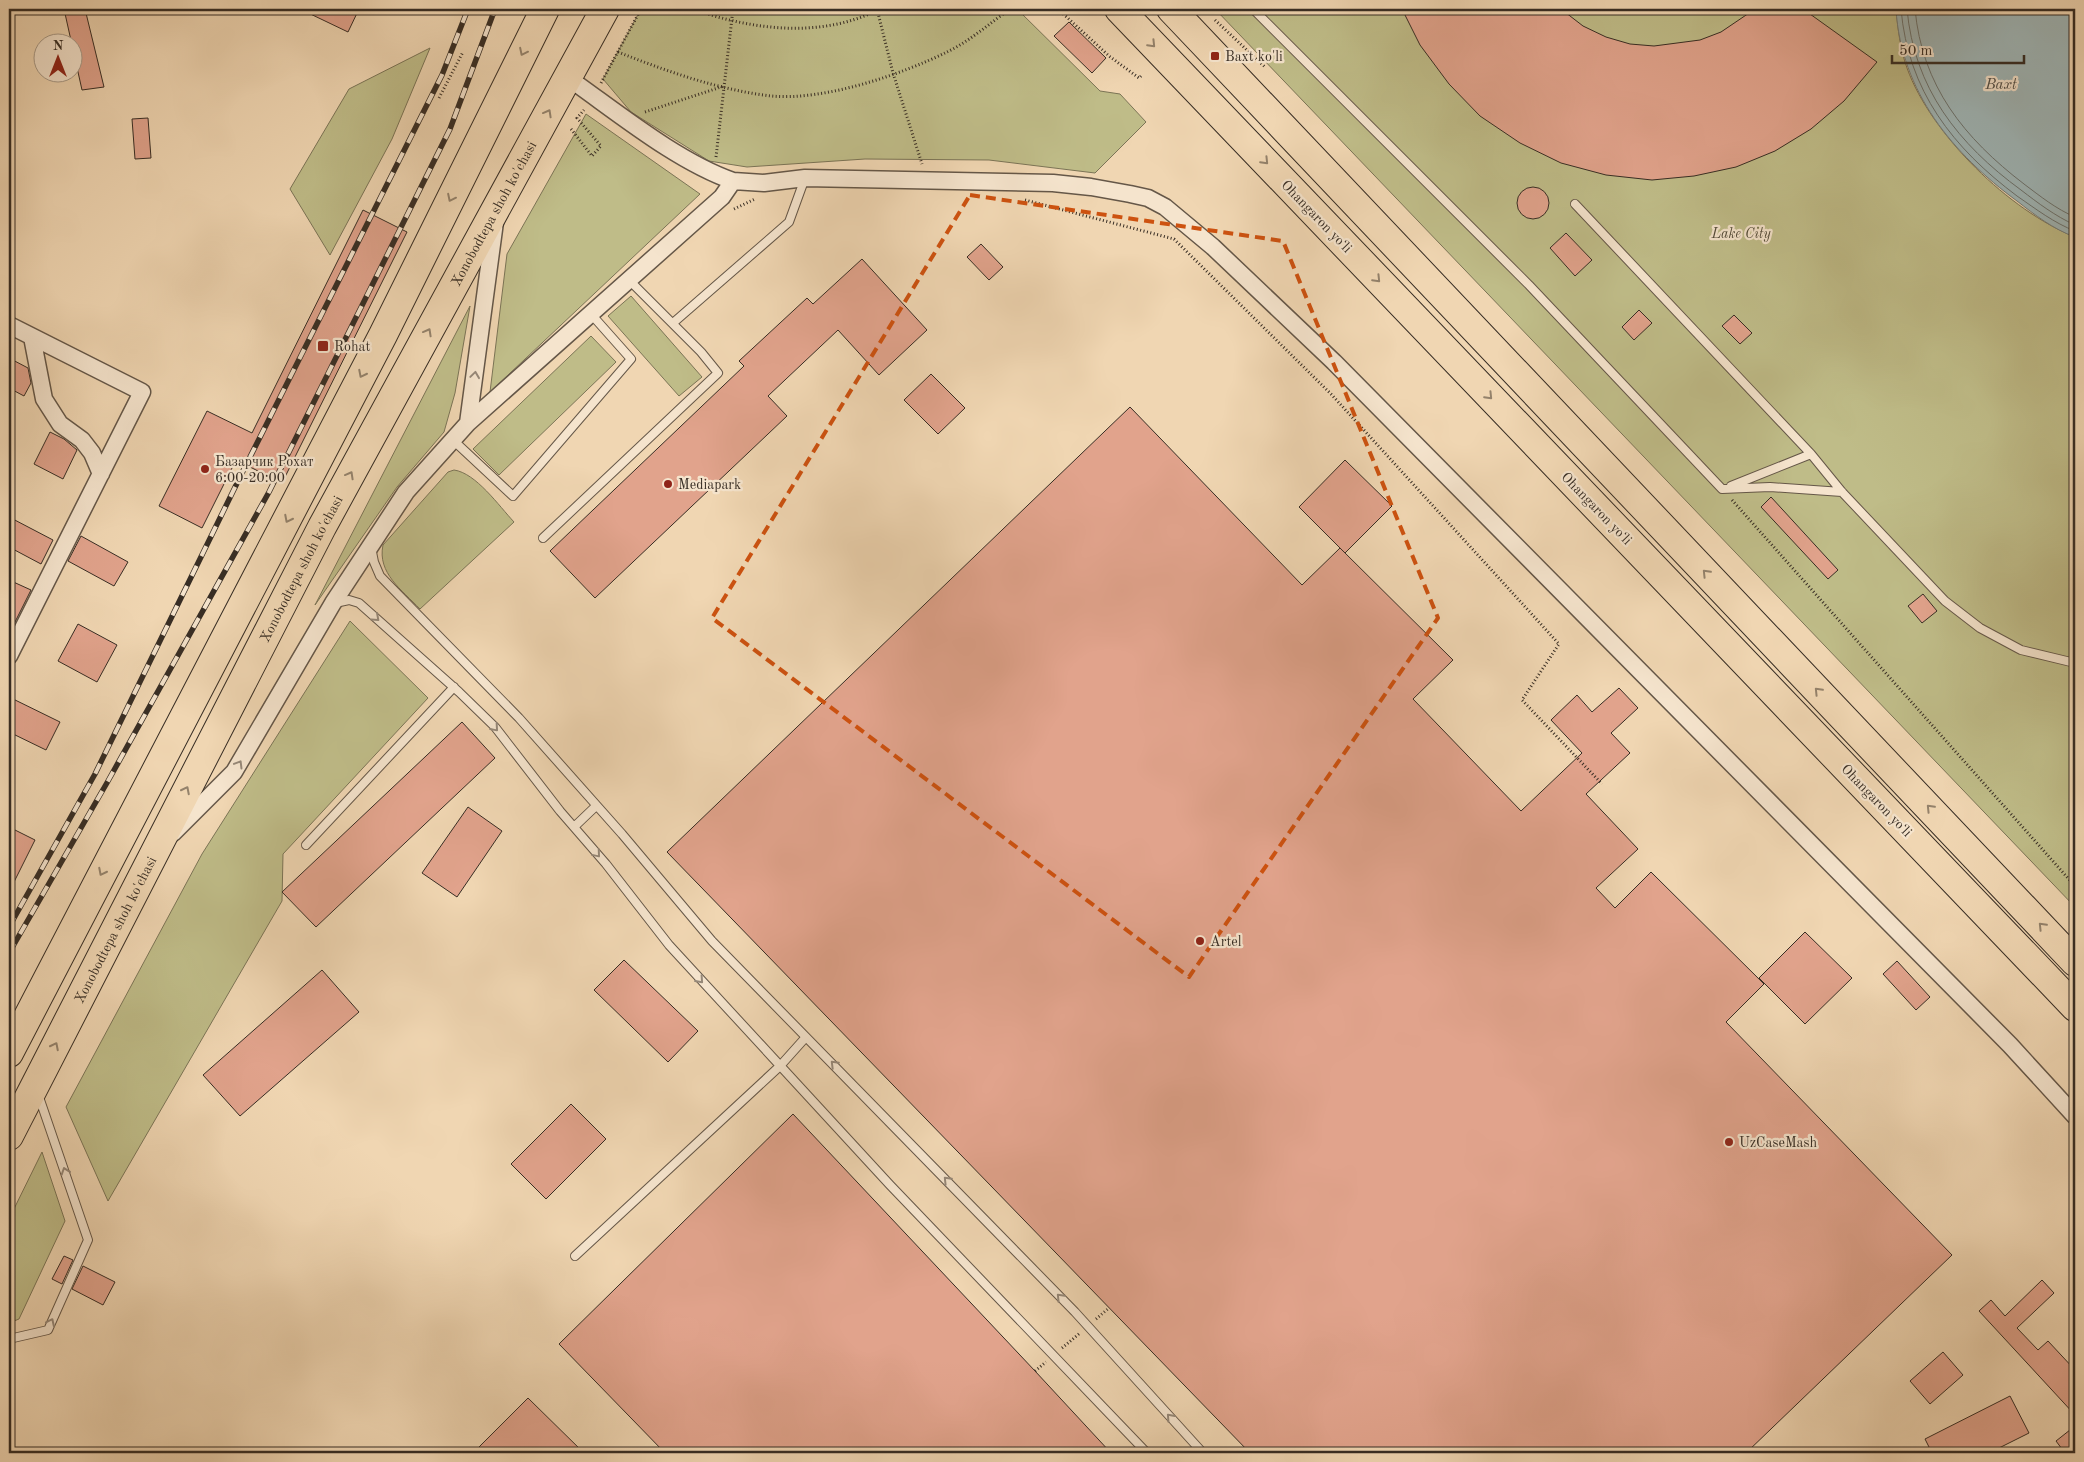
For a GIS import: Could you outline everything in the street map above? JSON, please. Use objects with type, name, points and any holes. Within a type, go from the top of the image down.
[{"type":"highway","points":[[9,1053],[383,335],[545,9]]},
{"type":"highway","name":"Xonobodtepa shoh ko'chasi","points":[[9,1136],[322,527],[605,9]]},
{"type":"highway","name":"Ohangaron yoʻli","points":[[1119,9],[2075,1007]]},
{"type":"highway","points":[[1171,9],[2075,962]]},
{"type":"highway","points":[[125,828],[157,846]]},
{"type":"street","points":[[567,77],[590,102],[625,118],[711,173],[733,181],[764,183],[806,178],[990,180],[1091,186],[1148,198],[1165,207],[1182,220],[1348,376],[1968,1003],[2075,1116]]},
{"type":"street","points":[[157,846],[234,772],[333,603],[406,492],[454,441],[468,423],[722,197],[733,181]]},
{"type":"street","points":[[468,423],[497,206]]},
{"type":"street","points":[[9,325],[142,392],[9,656]]},
{"type":"street","points":[[32,337],[44,399],[60,424],[82,440],[92,453],[101,474]]},
{"type":"lane","points":[[1253,9],[1529,285],[1722,489],[1770,487],[1842,492]]},
{"type":"lane","points":[[674,323],[789,222],[806,178]]},
{"type":"lane","points":[[1575,204],[1811,454],[1842,492],[1945,601],[1980,628],[2021,650],[2075,663]]},
{"type":"lane","points":[[543,538],[718,373],[674,323],[629,280]]},
{"type":"lane","points":[[454,441],[513,496],[631,359],[591,314]]},
{"type":"lane","points":[[1722,489],[1769,473],[1811,454]]},
{"type":"lane","points":[[371,544],[374,562],[380,576],[519,718],[712,941],[1075,1312],[1203,1453]]},
{"type":"lane","points":[[333,603],[349,600],[359,603],[454,687],[495,727],[669,945],[780,1066],[1147,1453]]},
{"type":"lane","points":[[306,845],[454,687]]},
{"type":"lane","points":[[574,827],[596,806]]},
{"type":"lane","points":[[575,1256],[780,1066],[806,1037]]},
{"type":"lane","points":[[9,1339],[48,1330],[88,1240],[35,1085]]},
{"type":"path","points":[[571,129],[592,156],[601,146],[578,118],[590,102],[641,9]]},
{"type":"path","points":[[692,9],[732,21],[771,29],[813,29],[878,9],[893,74],[928,180]]},
{"type":"path","points":[[711,173],[716,159],[732,9]]},
{"type":"path","points":[[618,52],[670,73],[772,96],[822,93],[860,85],[893,74],[948,51],[1010,9]]},
{"type":"path","points":[[1058,9],[1109,56],[1138,78],[1141,76]]},
{"type":"path","points":[[1210,16],[1265,67]]},
{"type":"path","points":[[439,98],[463,52]]},
{"type":"path","points":[[625,118],[725,86]]},
{"type":"path","points":[[722,197],[734,209],[759,198]]},
{"type":"path","points":[[1015,200],[1174,239],[1331,394],[1559,644],[1522,700],[1602,784]]},
{"type":"path","points":[[1722,489],[2075,886]]},
{"type":"path","points":[[1094,1320],[1109,1308]]},
{"type":"path","points":[[1057,1352],[1087,1327]]},
{"type":"path","points":[[1035,1371],[1050,1358]]},
{"type":"highlighted area","points":[[970,195],[1283,241],[1438,618],[1189,977],[712,618]]},
{"type":"green space","points":[[641,9],[1017,9],[1100,91],[1120,94],[1146,122],[1095,173],[989,160],[865,159],[747,167],[709,161],[631,112],[603,79]]},
{"type":"green space","name":"Lake City","points":[[1215,9],[1896,9],[1901,46],[1907,68],[1918,93],[1934,119],[1976,168],[2000,190],[2050,225],[2075,237],[2075,907]]},
{"type":"green space","points":[[430,48],[392,139],[330,255],[290,189],[349,89]]},
{"type":"green space","points":[[586,114],[700,194],[490,392],[507,254]]},
{"type":"green space","points":[[631,296],[702,377],[679,396],[608,316]]},
{"type":"green space","points":[[470,306],[455,393],[444,432],[397,487],[315,605]]},
{"type":"green space","points":[[591,336],[616,362],[499,475],[473,449]]},
{"type":"green space","points":[[454,470],[471,477],[514,522],[420,609],[387,573],[382,555],[383,545],[448,472]]},
{"type":"green space","points":[[350,621],[428,698],[283,854],[282,901],[108,1201],[66,1107],[202,854]]},
{"type":"green space","points":[[42,1152],[65,1221],[19,1319],[9,1323],[9,1219]]},
{"type":"water","name":"Baхt","points":[[1896,9],[2075,9],[2075,237],[2037,216],[1994,183],[1972,163],[1934,119],[1908,67],[1900,39]]},
{"type":"building","points":[[64,9],[85,9],[104,87],[82,90],[80,82],[82,82],[82,32],[69,32]]},
{"type":"building","points":[[300,9],[359,9],[348,32]]},
{"type":"building","points":[[1402,9],[1561,9],[1583,26],[1606,37],[1630,44],[1654,46],[1700,40],[1721,32],[1755,9],[1803,9],[1877,62],[1844,101],[1811,129],[1775,151],[1736,167],[1694,176],[1652,180],[1606,175],[1561,163],[1520,143],[1480,116],[1449,84],[1420,45]]},
{"type":"building","points":[[1069,22],[1106,58],[1092,73],[1054,36]]},
{"type":"building","points":[[148,118],[151,158],[135,159],[132,119]]},
{"type":"building","points":[[1533,187],[1539,188],[1544,192],[1548,197],[1548,209],[1544,214],[1539,218],[1533,219],[1527,218],[1522,214],[1518,209],[1517,203],[1518,197],[1522,192],[1527,188]]},
{"type":"building","points":[[363,210],[407,232],[282,483],[236,460],[202,528],[159,506],[207,411],[252,433]]},
{"type":"building","points":[[1566,233],[1592,260],[1575,276],[1550,248]]},
{"type":"building","points":[[981,244],[1003,267],[989,280],[967,257]]},
{"type":"building","points":[[862,259],[927,330],[879,375],[838,330],[768,396],[787,416],[595,598],[550,551],[744,366],[739,361],[807,298],[813,304]]},
{"type":"building","points":[[1639,310],[1652,323],[1634,340],[1622,327]]},
{"type":"building","points":[[1734,315],[1752,333],[1740,344],[1722,326]]},
{"type":"building","points":[[9,358],[28,368],[31,383],[24,396],[9,388]]},
{"type":"building","points":[[931,374],[965,408],[938,434],[904,400]]},
{"type":"building","name":"Artel","points":[[1130,407],[1302,585],[1340,548],[1453,660],[1413,699],[1521,811],[1582,753],[1551,720],[1577,695],[1592,712],[1619,688],[1638,708],[1611,733],[1630,753],[1586,794],[1638,849],[1596,888],[1615,908],[1651,872],[1764,984],[1726,1022],[1952,1255],[1746,1453],[1250,1453],[667,852]]},
{"type":"building","points":[[50,432],[64,439],[77,450],[63,479],[34,464]]},
{"type":"building","points":[[1345,460],[1392,506],[1345,553],[1299,507]]},
{"type":"building","points":[[1771,497],[1838,570],[1828,579],[1761,507]]},
{"type":"building","points":[[9,517],[53,540],[41,564],[9,547]]},
{"type":"building","points":[[81,536],[128,562],[114,586],[68,561]]},
{"type":"building","points":[[9,580],[31,590],[9,634]]},
{"type":"building","points":[[1923,594],[1937,611],[1922,623],[1908,606]]},
{"type":"building","points":[[78,624],[117,645],[97,682],[58,661]]},
{"type":"building","points":[[9,697],[60,722],[46,750],[9,732]]},
{"type":"building","points":[[462,722],[495,758],[316,927],[282,892]]},
{"type":"building","points":[[468,807],[502,831],[457,897],[422,873]]},
{"type":"building","points":[[9,827],[35,840],[9,892]]},
{"type":"building","points":[[1805,932],[1852,978],[1805,1024],[1759,978]]},
{"type":"building","points":[[624,960],[698,1031],[668,1062],[594,990]]},
{"type":"building","points":[[1897,961],[1930,997],[1916,1010],[1883,974]]},
{"type":"building","points":[[322,970],[359,1012],[240,1116],[203,1075]]},
{"type":"building","points":[[571,1104],[606,1139],[546,1199],[511,1164]]},
{"type":"building","points":[[793,1114],[1111,1453],[665,1453],[559,1344]]},
{"type":"building","points":[[64,1256],[73,1260],[62,1284],[52,1279]]},
{"type":"building","points":[[83,1266],[115,1282],[103,1305],[72,1289]]},
{"type":"building","points":[[2042,1280],[2054,1293],[2017,1328],[2038,1350],[2048,1341],[2075,1370],[2075,1415],[1979,1311],[1991,1300],[2005,1316]]},
{"type":"building","points":[[1943,1352],[1963,1375],[1930,1404],[1910,1381]]},
{"type":"building","points":[[2010,1396],[2029,1433],[1989,1453],[1932,1453],[1925,1439]]},
{"type":"building","points":[[528,1398],[584,1453],[473,1453]]},
{"type":"building","points":[[2075,1426],[2075,1453],[2065,1453],[2056,1441]]},
{"type":"railway","points":[[9,927],[95,774],[241,475],[442,75],[468,9]]},
{"type":"railway","points":[[9,953],[108,781],[269,492],[450,129],[495,9]]},
{"type":"place","name":"Baxt ko'li","points":[[1215,56]]},
{"type":"place","name":"Rohat","points":[[323,346]]},
{"type":"place","name":"Базарчик Рохат 6:00-20:00","points":[[205,469]]},
{"type":"place","name":"Mediapark","points":[[668,484]]},
{"type":"place","name":"Artel","points":[[1200,941]]},
{"type":"place","name":"UzCaseMash","points":[[1729,1142]]}]
